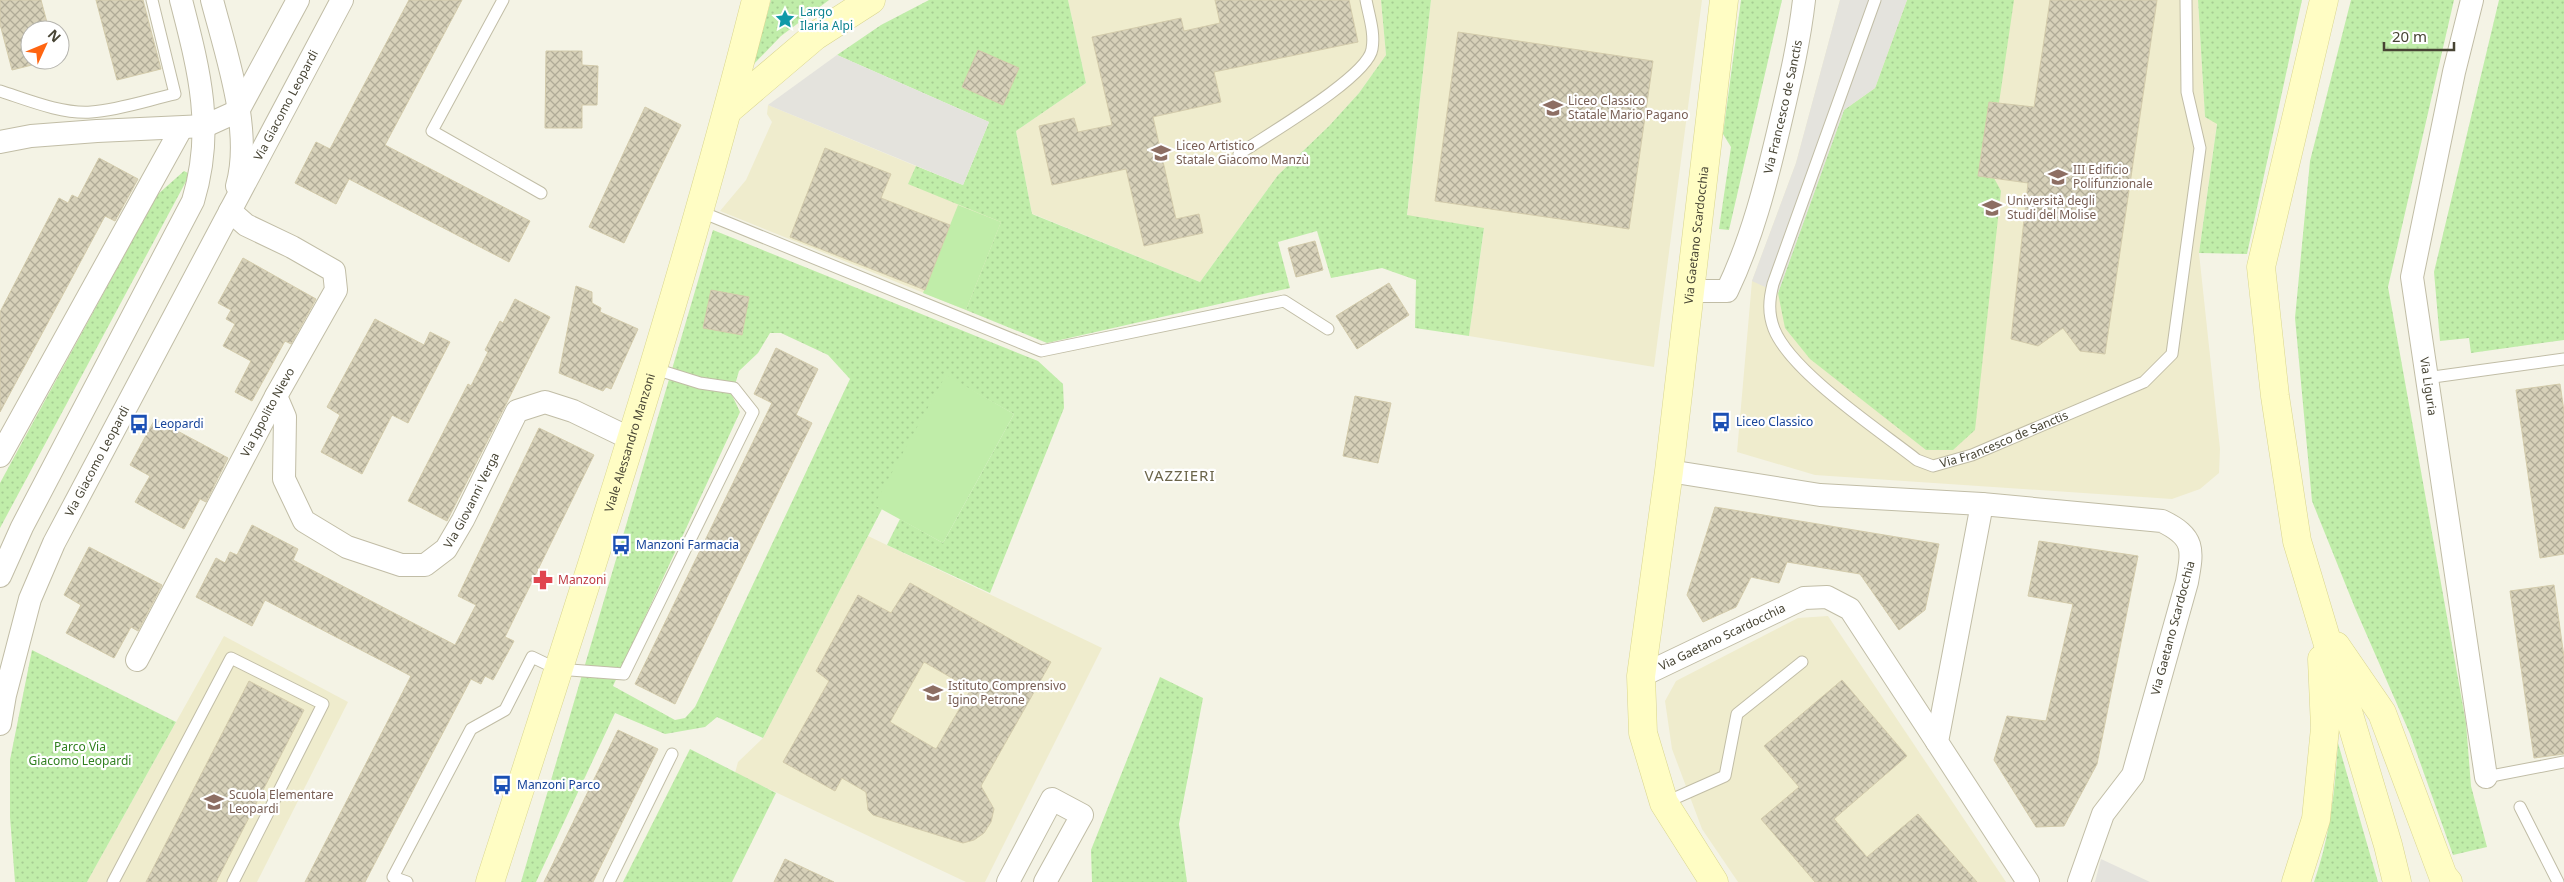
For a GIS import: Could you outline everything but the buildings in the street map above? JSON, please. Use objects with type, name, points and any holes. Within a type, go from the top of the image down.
[{"type":"street","points":[[0,576],[22,527],[193,201],[202,172],[205,126],[194,51],[181,0]]},
{"type":"street","name":"Via Giacomo Leopardi","points":[[212,0],[238,111],[242,147],[238,183],[230,211]]},
{"type":"street","points":[[0,142],[31,136],[97,131],[180,129],[205,126],[238,111],[298,0]]},
{"type":"street","name":"Via Giacomo Leopardi","points":[[0,724],[5,695],[30,599],[54,543],[342,0]]},
{"type":"street","name":"Viale Alessandro Manzoni","points":[[490,882],[631,439],[728,110],[756,0]]},
{"type":"street","points":[[728,110],[815,36],[870,0]]},
{"type":"street","name":"Via Gaetano Scardocchia","points":[[1714,882],[1664,803],[1643,732],[1641,676],[1669,471],[1724,0]]},
{"type":"street","name":"Via Francesco de Sanctis","points":[[1690,291],[1727,291],[1740,263],[1766,183],[1798,46],[1804,0]]},
{"type":"street","points":[[2324,0],[2261,267],[2275,396],[2297,541],[2361,753],[2397,882]]},
{"type":"street","name":"Via Liguria","points":[[2472,0],[2412,277],[2486,777]]},
{"type":"street","points":[[0,456],[180,129]]},
{"type":"street","name":"Via Ippolito Nievo","points":[[137,660],[276,396],[336,290],[334,271],[292,247],[246,225],[230,211]]},
{"type":"street","name":"Via Giovanni Verga","points":[[276,396],[285,417],[284,478],[304,521],[347,547],[401,566],[425,565],[446,549],[463,520],[517,410],[545,402],[573,411],[631,439]]},
{"type":"street","name":"Via Gaetano Scardocchia","points":[[1669,471],[1820,495],[1982,504],[2162,521],[2180,530],[2192,552],[2187,582],[2132,775],[2103,814],[2079,882]]},
{"type":"street","points":[[1937,742],[1982,504]]},
{"type":"street","points":[[22,527],[54,543]]},
{"type":"street","name":"Via Gaetano Scardocchia","points":[[1641,676],[1804,598],[1827,597],[1850,609],[2028,882]]},
{"type":"street","points":[[2320,622],[2382,713],[2445,879]]},
{"type":"street","points":[[2296,882],[2316,819],[2325,728],[2320,622]]},
{"type":"street","points":[[1008,882],[1052,800],[1082,815],[1045,882]]},
{"type":"lane","points":[[0,91],[46,105],[72,111],[91,112],[175,94],[152,0]]},
{"type":"lane","points":[[503,0],[432,131],[541,193]]},
{"type":"lane","points":[[1239,154],[1342,85],[1361,70],[1372,51],[1372,31],[1366,0]]},
{"type":"lane","name":"Via Francesco de Sanctis","points":[[1876,0],[1773,284],[1768,304],[1774,329],[1799,366],[1917,460],[1933,466],[1972,455],[2144,382],[2172,354],[2200,148],[2187,92],[2186,0]]},
{"type":"lane","points":[[698,210],[1041,351],[1284,301],[1328,329]]},
{"type":"lane","points":[[2426,378],[2564,359]]},
{"type":"lane","points":[[407,882],[393,877],[471,729],[505,710],[532,657],[557,669],[624,674],[753,412],[734,388],[700,383],[652,368]]},
{"type":"lane","points":[[113,882],[231,658],[323,704],[232,882]]},
{"type":"lane","points":[[1664,803],[1725,776],[1737,714],[1802,662]]},
{"type":"lane","points":[[608,882],[672,754]]},
{"type":"lane","points":[[2486,777],[2564,762]]},
{"type":"lane","points":[[2520,807],[2558,882]]},
{"type":"shaded area","name":"Liceo Artistico Statale Giacomo Manzù","points":[[1068,0],[1381,0],[1386,55],[1359,93],[1329,126],[1278,175],[1200,282],[1033,214],[991,320],[720,211],[746,180],[772,122],[767,114],[768,105],[1032,214],[1016,131],[1086,83]]},
{"type":"shaded area","name":"Liceo Classico Statale Mario Pagano","points":[[1431,0],[1702,0],[1654,367],[1469,336],[1484,229],[1407,216]]},
{"type":"shaded area","name":"Università degli Studi del Molise","points":[[1840,0],[2198,0],[2205,117],[2217,123],[2199,253],[2220,449],[2219,473],[2200,489],[2172,499],[1815,475],[1737,452],[1752,281],[1796,163]]},
{"type":"shaded area","points":[[1840,0],[1907,0],[1875,88],[1844,110],[1778,293],[1752,281],[1796,163]]},
{"type":"shaded area","points":[[837,55],[989,122],[963,185],[768,105]]},
{"type":"shaded area","name":"Istituto Comprensivo Igino Petrone","points":[[868,536],[1102,648],[985,882],[966,882],[735,773],[738,762],[763,738]]},
{"type":"shaded area","points":[[1828,616],[2006,882],[1738,882],[1702,829],[1672,749],[1665,701],[1676,681],[1798,618]]},
{"type":"shaded area","name":"Scuola Elementare Leopardi","points":[[224,636],[348,702],[257,882],[87,882]]},
{"type":"shaded area","points":[[2101,859],[2150,882],[2095,882]]},
{"type":"green space","name":"Largo Ilaria Alpi","points":[[771,0],[829,0],[781,36],[753,65]]},
{"type":"green space","points":[[929,0],[1068,0],[1086,83],[1016,131],[1032,214],[1200,282],[1278,175],[1329,126],[1359,93],[1386,55],[1381,0],[1431,0],[1407,215],[1484,228],[1469,336],[1415,328],[1416,280],[1382,268],[1331,278],[1317,231],[1278,242],[1290,288],[1047,343],[966,310],[1001,222],[908,184],[916,166],[963,185],[989,122],[837,55],[881,25]]},
{"type":"green space","points":[[1741,0],[1782,0],[1729,230],[1719,229],[1731,147],[1723,134]]},
{"type":"green space","points":[[1907,0],[2014,0],[1999,103],[1989,102],[1978,175],[1994,178],[2001,191],[1975,430],[1953,450],[1926,450],[1810,359],[1785,328],[1778,293],[1844,110],[1875,88]]},
{"type":"green space","points":[[2198,0],[2302,0],[2247,254],[2199,253],[2217,124],[2205,117]]},
{"type":"green space","points":[[2351,0],[2454,0],[2388,287],[2466,723],[2471,786],[2487,847],[2453,855],[2410,734],[2355,608],[2312,501],[2295,318],[2310,161]]},
{"type":"green space","points":[[2499,0],[2564,0],[2564,340],[2471,353],[2469,338],[2440,341],[2434,272]]},
{"type":"green space","points":[[184,171],[190,174],[0,528],[0,483],[157,195]]},
{"type":"green space","points":[[958,205],[1001,222],[966,310],[923,293]]},
{"type":"green space","points":[[713,230],[1038,361],[1063,384],[1064,408],[990,593],[887,545],[900,519],[943,543],[1014,414],[946,376],[875,505],[882,509],[763,738],[717,717],[705,727],[665,734],[615,713],[536,882],[521,882]],"holes":[[[770,333],[781,333],[828,355],[850,379],[695,707],[685,718],[675,720],[613,686],[740,412],[732,395],[739,371],[758,353]]]},
{"type":"green space","points":[[946,375],[1014,414],[943,543],[874,505]]},
{"type":"green space","name":"Parco Via Giacomo Leopardi","points":[[32,650],[176,722],[87,882],[15,882],[10,817],[10,760]]},
{"type":"green space","points":[[1160,677],[1203,698],[1179,824],[1187,882],[1092,882],[1091,850]]},
{"type":"green space","points":[[2338,743],[2378,882],[2314,882],[2320,865],[2331,813]]},
{"type":"green space","points":[[690,749],[776,793],[732,882],[623,882]]},
{"type":"place","name":"Largo Ilaria Alpi","points":[[785,19]]},
{"type":"place","name":"Liceo Classico Statale Mario Pagano","points":[[1553,108]]},
{"type":"place","name":"Liceo Artistico Statale Giacomo Manzù","points":[[1161,153]]},
{"type":"place","name":"III Edificio Polifunzionale","points":[[2058,177]]},
{"type":"place","name":"Università degli Studi del Molise","points":[[1992,208]]},
{"type":"place","name":"Liceo Classico","points":[[1721,422]]},
{"type":"place","name":"Leopardi","points":[[139,424]]},
{"type":"place","name":"Manzoni Farmacia","points":[[621,545]]},
{"type":"place","name":"Manzoni","points":[[543,580]]},
{"type":"place","name":"Istituto Comprensivo Igino Petrone","points":[[933,693]]},
{"type":"place","name":"Manzoni Parco","points":[[502,785]]},
{"type":"place","name":"Scuola Elementare Leopardi","points":[[214,802]]},
{"type":"district","name":"VAZZIERI","points":[[1180,476]]}]
